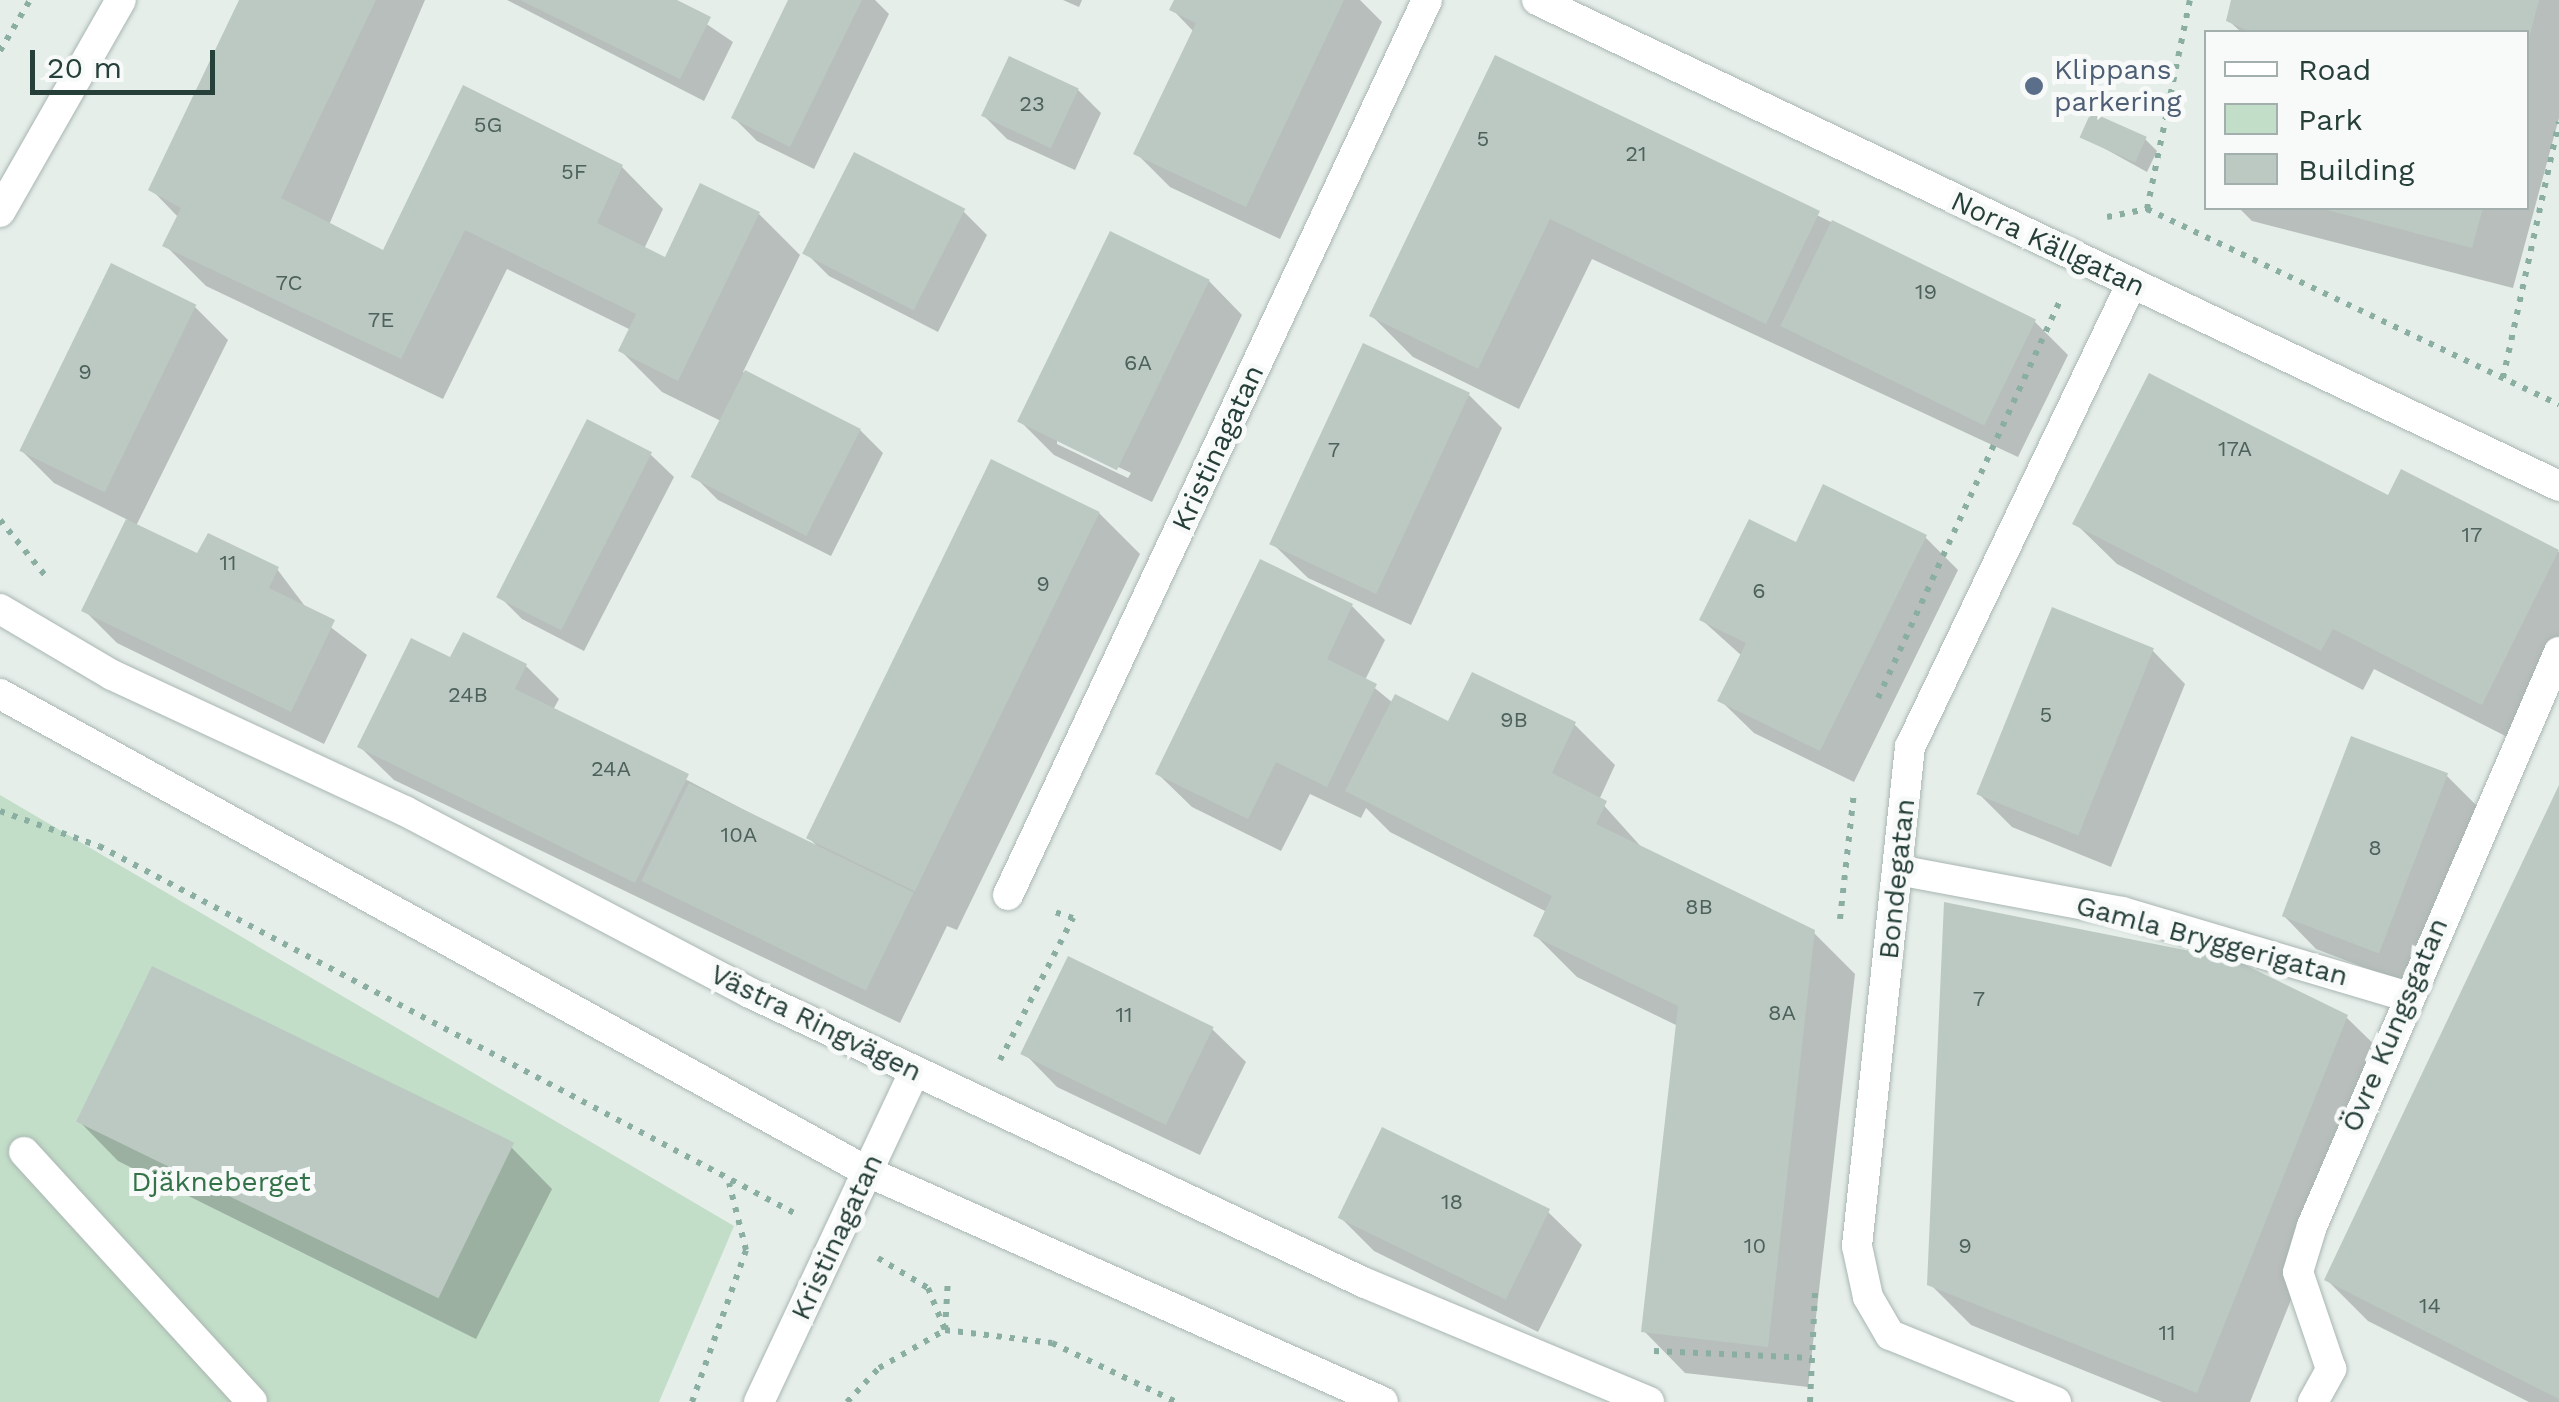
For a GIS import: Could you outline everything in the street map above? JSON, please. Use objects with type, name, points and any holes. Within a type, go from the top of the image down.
[{"type":"street","points":[[0,212],[121,0]]},
{"type":"street","name":"Kristinagatan","points":[[1008,895],[1427,0]]},
{"type":"street","name":"Norra Källgatan","points":[[1537,0],[2559,486]]},
{"type":"street","name":"Bondegatan","points":[[2056,1402],[1890,1335],[1868,1296],[1857,1246],[1910,747],[2132,285]]},
{"type":"street","name":"Västra Ringvägen","points":[[0,609],[112,675],[405,810],[914,1072],[1365,1284],[1650,1402]]},
{"type":"street","name":"Övre Kungsgatan","points":[[2313,1402],[2332,1368],[2298,1272],[2406,996],[2559,652]]},
{"type":"street","points":[[0,694],[868,1172],[1382,1402]]},
{"type":"street","name":"Gamla Bryggerigatan","points":[[1898,870],[2122,912],[2406,996]]},
{"type":"street","name":"Kristinagatan","points":[[759,1402],[914,1072]]},
{"type":"street","points":[[24,1152],[252,1402]]},
{"type":"path","points":[[0,51],[30,0]]},
{"type":"path","points":[[2147,209],[2190,0]]},
{"type":"path","points":[[2503,378],[2559,122]]},
{"type":"path","points":[[2079,260],[2098,222],[2147,209],[2559,406]]},
{"type":"path","points":[[0,811],[99,846],[729,1182],[839,1234],[928,1288],[945,1330]]},
{"type":"path","points":[[997,1066],[1074,918],[1008,895]]},
{"type":"path","points":[[692,1402],[746,1250],[729,1182]]},
{"type":"path","points":[[945,1330],[948,1278]]},
{"type":"path","points":[[847,1402],[880,1368],[945,1330],[1052,1343],[1176,1402]]},
{"type":"path","points":[[1651,1351],[1812,1358]]},
{"type":"path","points":[[1810,1387],[1810,1402]]},
{"type":"green space","name":"Djäkneberget","points":[[0,795],[734,1226],[659,1402],[0,1402]]},
{"type":"building","points":[[239,0],[376,0],[281,198],[383,250],[463,85],[623,165],[597,223],[665,257],[700,183],[760,212],[678,381],[618,351],[636,314],[465,230],[401,359],[162,246],[181,208],[148,190]]},
{"type":"building","points":[[520,0],[677,0],[711,17],[680,79]]},
{"type":"building","points":[[788,0],[862,0],[790,147],[731,118]]},
{"type":"building","points":[[1174,0],[1344,0],[1246,207],[1133,154],[1196,23],[1169,10]]},
{"type":"building","points":[[2231,0],[2539,0],[2529,38],[2529,30],[2246,30],[2226,21]]},
{"type":"building","points":[[1495,55],[1820,211],[1766,324],[1550,219],[1478,369],[1369,316]]},
{"type":"building","points":[[1009,56],[1079,89],[1051,148],[981,116]]},
{"type":"building","points":[[2091,112],[2147,137],[2135,162],[2080,138]]},
{"type":"building","points":[[854,152],[965,209],[914,310],[802,254]]},
{"type":"building","points":[[2327,210],[2482,210],[2472,248]]},
{"type":"building","points":[[1832,220],[2036,320],[1984,426],[1780,326]]},
{"type":"building","points":[[1110,231],[1210,280],[1117,470],[1017,422]]},
{"type":"building","points":[[111,263],[196,305],[105,492],[19,451]]},
{"type":"building","points":[[1363,343],[1470,393],[1376,594],[1269,544]]},
{"type":"building","points":[[745,370],[861,429],[806,536],[691,477]]},
{"type":"building","points":[[2149,373],[2388,495],[2401,469],[2559,550],[2482,705],[2333,629],[2321,651],[2072,524]]},
{"type":"building","points":[[587,419],[652,452],[561,630],[496,597]]},
{"type":"building","points":[[991,459],[1100,512],[915,891],[806,838]]},
{"type":"building","points":[[1823,484],[1927,535],[1820,751],[1717,701],[1746,643],[1699,620],[1749,519],[1796,542]]},
{"type":"building","points":[[126,519],[197,553],[208,533],[279,567],[269,588],[335,620],[291,712],[81,611]]},
{"type":"building","points":[[1260,559],[1353,604],[1327,659],[1377,684],[1327,787],[1276,762],[1248,819],[1155,774]]},
{"type":"building","points":[[2052,607],[2154,648],[2078,835],[1976,794]]},
{"type":"building","points":[[463,632],[527,664],[515,689],[689,774],[635,883],[357,747],[411,638],[450,657]]},
{"type":"building","points":[[1472,672],[1576,722],[1552,773],[1607,801],[1596,824],[1815,930],[1768,1347],[1641,1332],[1678,1006],[1533,936],[1552,896],[1345,791],[1395,694],[1448,721]]},
{"type":"building","points":[[2351,736],[2448,773],[2379,953],[2282,916]]},
{"type":"building","points":[[689,783],[914,893],[866,991],[641,881]]},
{"type":"building","points":[[2559,785],[2559,1399],[2324,1280]]},
{"type":"building","points":[[1944,902],[2235,960],[2348,1015],[2197,1393],[1927,1285]]},
{"type":"building","points":[[1068,956],[1214,1027],[1166,1125],[1020,1054]]},
{"type":"building","points":[[152,966],[514,1143],[438,1298],[76,1121]]},
{"type":"building","points":[[1382,1127],[1550,1209],[1506,1300],[1338,1218]]},
{"type":"place","name":"Klippans parkering","points":[[2034,86]]}]
